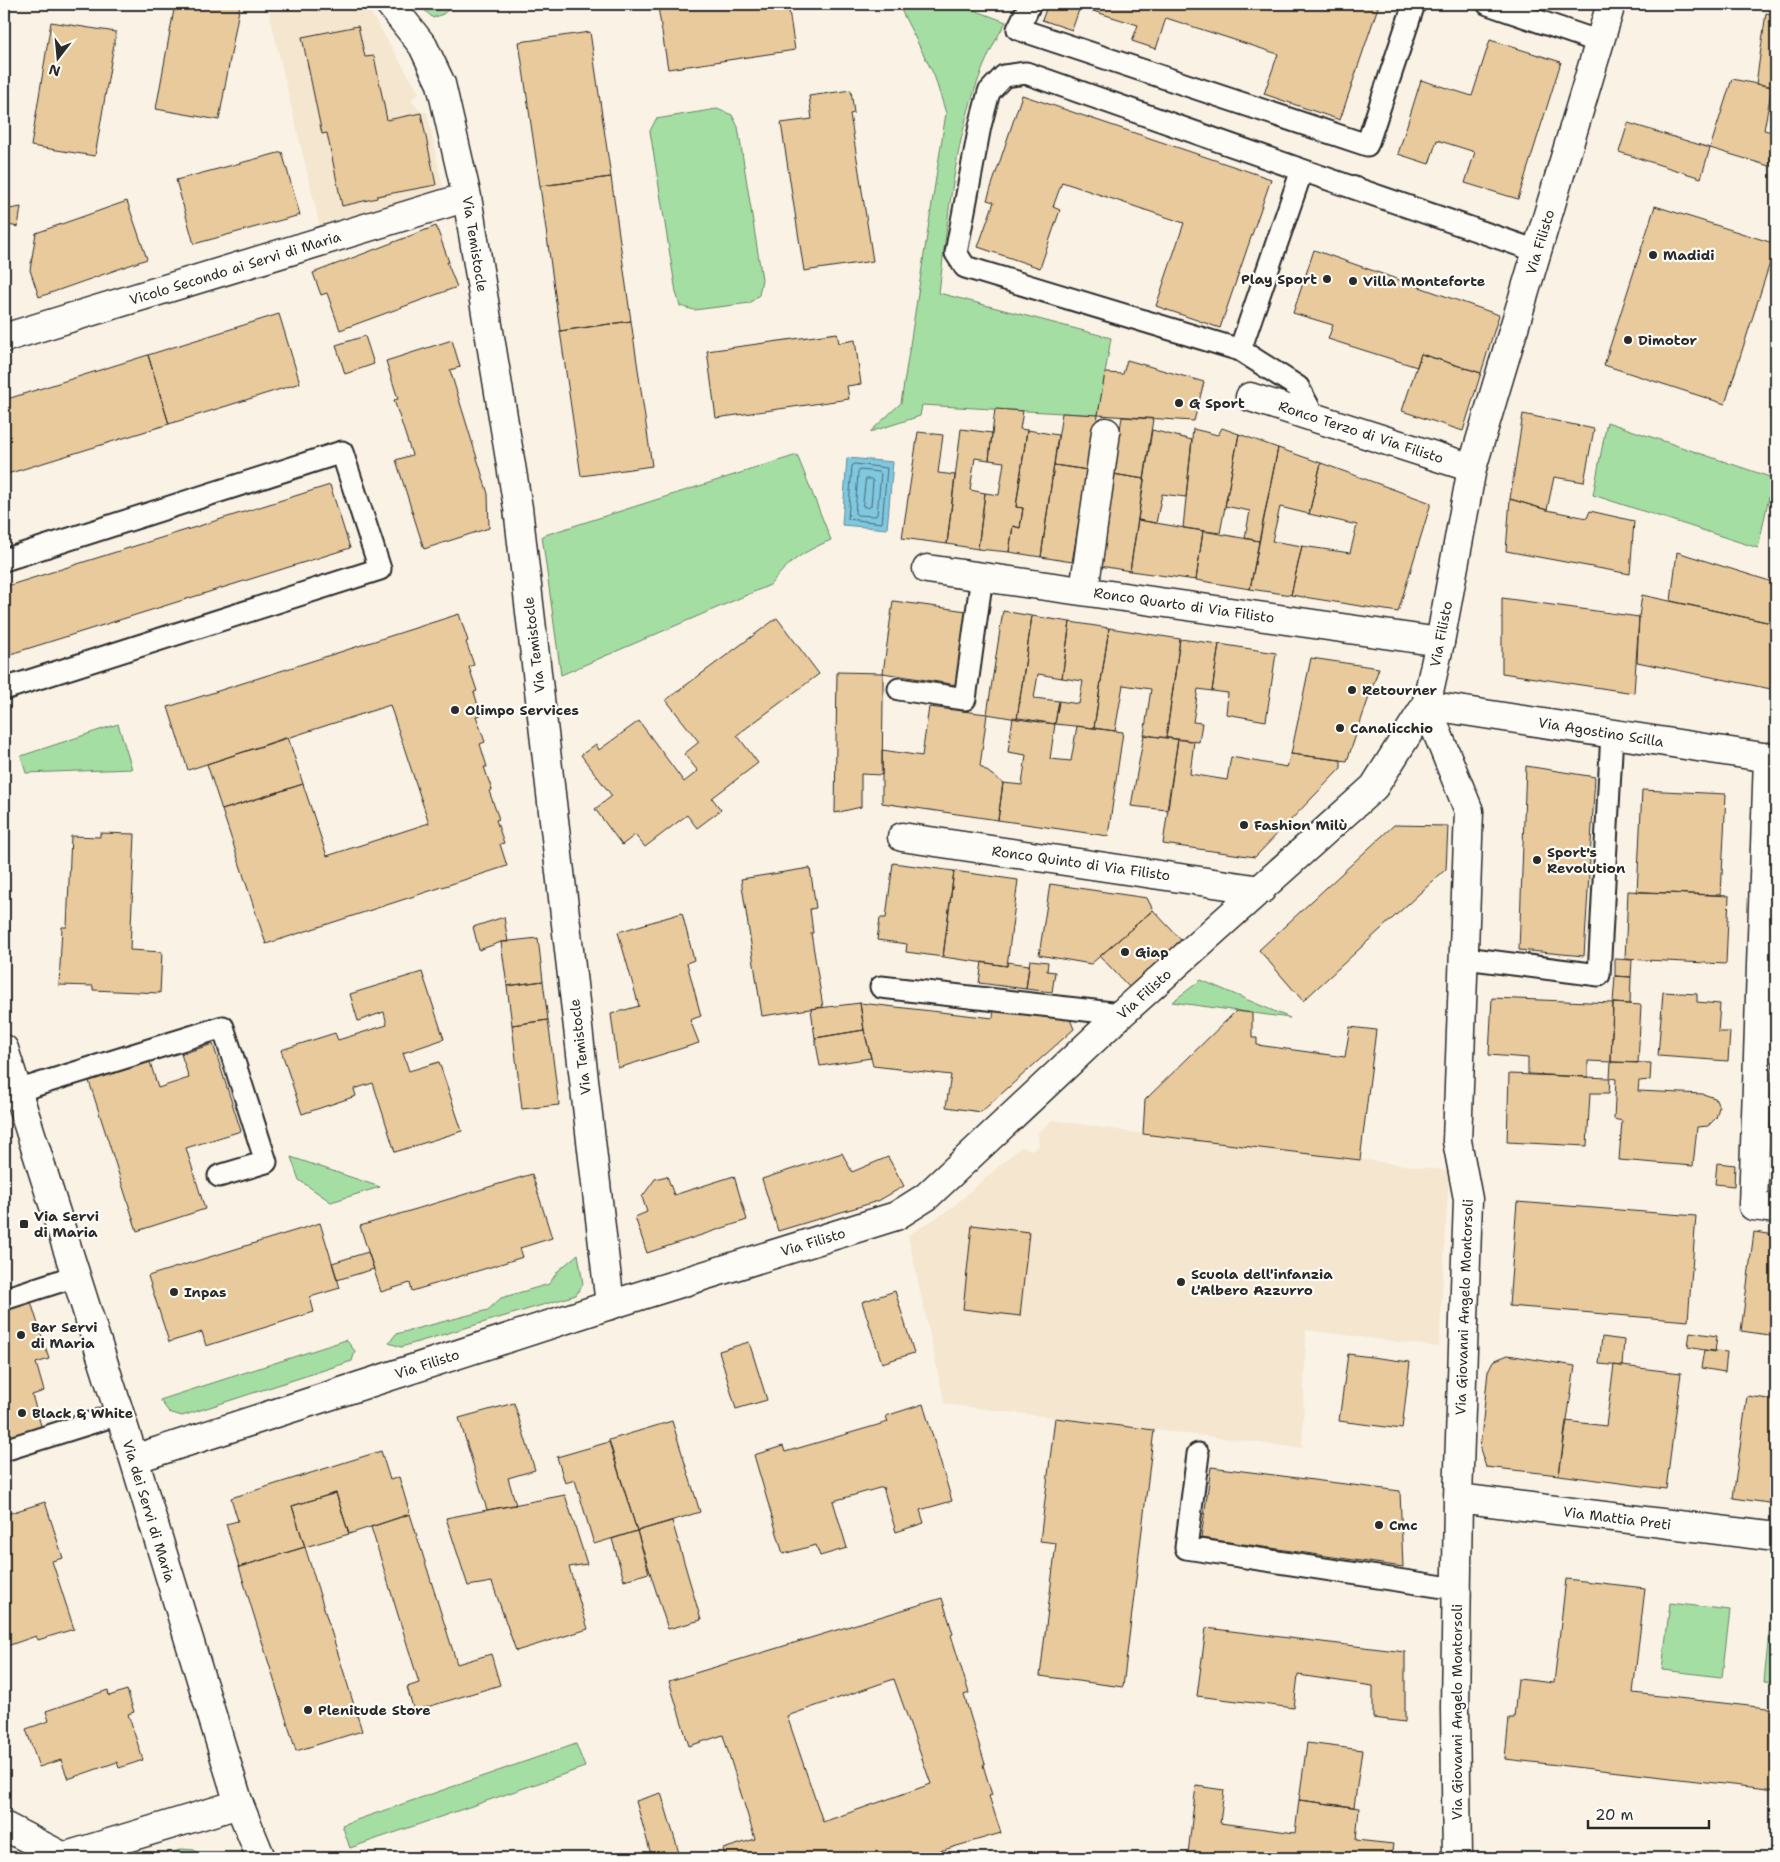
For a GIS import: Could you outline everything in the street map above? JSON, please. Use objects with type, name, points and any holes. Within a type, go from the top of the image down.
[{"type":"street","name":"Via Temistocle","points":[[390,4],[423,46],[441,84],[467,197],[518,508],[610,1305]]},
{"type":"street","name":"Via Filisto","points":[[134,1459],[610,1305],[896,1216],[926,1197],[1121,1014],[1374,787],[1426,705],[1440,642],[1472,468],[1611,4]]},
{"type":"street","name":"Vicolo Secondo ai Servi di Maria","points":[[4,338],[467,197]]},
{"type":"street","name":"Ronco Terzo di Via Filisto","points":[[1250,397],[1472,468]]},
{"type":"street","points":[[1084,590],[1106,432]]},
{"type":"street","name":"Ronco Quarto di Via Filisto","points":[[927,569],[1440,642]]},
{"type":"street","name":"Via Agostino Scilla","points":[[1426,705],[1772,758]]},
{"type":"street","name":"Via Giovanni Angelo Montorsoli","points":[[1426,705],[1469,810],[1457,1141],[1468,1199],[1458,1498],[1455,1709],[1457,1858]]},
{"type":"street","points":[[1772,758],[1753,1206],[1776,1208]]},
{"type":"street","name":"Ronco Quinto di Via Filisto","points":[[902,837],[1261,890]]},
{"type":"street","name":"Via dei Servi di Maria","points":[[4,1049],[134,1459],[239,1804],[261,1858]]},
{"type":"street","name":"Via Mattia Preti","points":[[1458,1498],[1776,1537]]},
{"type":"street","points":[[4,1826],[64,1857],[239,1804]]},
{"type":"lane","points":[[1030,4],[1018,29],[1367,145],[1414,4]]},
{"type":"lane","points":[[1488,4],[1600,42]]},
{"type":"lane","points":[[1314,417],[1298,386],[1240,350],[965,267],[956,253],[980,126],[989,92],[1004,76],[1026,73],[1537,251]]},
{"type":"lane","points":[[1240,350],[1302,170]]},
{"type":"lane","points":[[4,560],[342,452],[380,569],[4,689]]},
{"type":"lane","points":[[898,689],[965,699],[982,576]]},
{"type":"lane","points":[[1464,958],[1599,975],[1612,733]]},
{"type":"lane","points":[[881,987],[1121,1014]]},
{"type":"lane","points":[[17,1091],[224,1027],[266,1162],[219,1176]]},
{"type":"lane","points":[[4,1299],[76,1276]]},
{"type":"lane","points":[[4,1450],[119,1414]]},
{"type":"lane","points":[[1198,1454],[1186,1548],[1457,1588]]},
{"type":"shaded area","points":[[267,4],[359,4],[369,10],[419,93],[411,100],[421,113],[427,112],[443,189],[320,226]]},
{"type":"shaded area","name":"Scuola dell'infanzia L'Albero Azzurro","points":[[1052,1120],[1143,1134],[1449,1171],[1439,1347],[1306,1330],[1302,1448],[945,1404],[908,1235],[948,1211],[1021,1147],[1033,1150],[1036,1148],[1039,1145],[1038,1133]]},
{"type":"green space","points":[[418,4],[455,4],[443,14],[433,18]]},
{"type":"green space","points":[[898,4],[958,4],[1006,22],[976,85],[966,118],[952,188],[939,293],[1111,338],[1098,415],[922,405],[920,416],[870,432],[901,403],[946,113],[934,75]]},
{"type":"green space","points":[[717,109],[732,115],[738,127],[762,279],[759,295],[750,303],[694,310],[680,306],[676,292],[650,131],[656,119]]},
{"type":"green space","points":[[1607,422],[1773,478],[1758,548],[1593,495]]},
{"type":"green space","points":[[797,455],[831,540],[797,558],[770,585],[561,675],[542,536]]},
{"type":"green space","points":[[118,724],[132,769],[26,773],[21,756]]},
{"type":"green space","points":[[1201,980],[1290,1018],[1172,1002]]},
{"type":"green space","points":[[291,1157],[380,1187],[331,1202],[299,1180]]},
{"type":"green space","points":[[578,1254],[583,1284],[576,1295],[401,1347],[389,1343],[396,1334],[488,1310],[501,1298],[549,1284],[558,1271]]},
{"type":"green space","points":[[346,1340],[355,1351],[352,1361],[182,1416],[169,1412],[160,1400]]},
{"type":"green space","points":[[1670,1603],[1730,1610],[1722,1677],[1662,1670]]},
{"type":"green space","points":[[1771,1614],[1776,1614],[1776,1683],[1764,1682]]},
{"type":"green space","points":[[576,1744],[585,1767],[350,1848],[342,1825]]},
{"type":"green space","points":[[182,1849],[194,1850],[205,1858],[159,1858]]},
{"type":"water","points":[[847,458],[893,462],[887,529],[842,525]]},
{"type":"building","points":[[175,4],[240,4],[219,120],[156,109]]},
{"type":"building","points":[[682,4],[788,4],[795,50],[668,69],[658,7]]},
{"type":"building","points":[[1048,4],[1379,4],[1340,120],[1264,94],[1278,54],[1166,18],[1156,49],[1132,41],[1138,25],[1080,7],[1072,30],[1042,20]]},
{"type":"building","points":[[1766,13],[1776,15],[1776,87],[1756,84]]},
{"type":"building","points":[[51,22],[116,32],[95,156],[31,146]]},
{"type":"building","points":[[358,26],[365,57],[374,56],[387,120],[421,113],[436,185],[377,196],[377,198],[342,206],[327,133],[322,134],[302,37]]},
{"type":"building","points":[[590,32],[611,177],[540,186],[519,42]]},
{"type":"building","points":[[1490,40],[1561,62],[1518,199],[1465,183],[1475,152],[1437,140],[1429,164],[1398,154],[1421,80],[1472,96]]},
{"type":"building","points":[[1732,79],[1772,87],[1764,130],[1776,133],[1769,166],[1710,148]]},
{"type":"building","points":[[4,86],[11,87],[8,104],[4,104]]},
{"type":"building","points":[[851,90],[854,113],[850,114],[873,261],[804,271],[781,123],[812,119],[809,96]]},
{"type":"building","points":[[1022,95],[1271,179],[1220,328],[1156,306],[1184,223],[1062,182],[1053,207],[1060,210],[1040,268],[978,247],[994,202],[987,200]]},
{"type":"building","points":[[1628,123],[1710,148],[1701,178],[1619,152]]},
{"type":"building","points":[[282,152],[300,215],[194,244],[176,180]]},
{"type":"building","points":[[611,177],[631,321],[560,331],[540,186]]},
{"type":"building","points":[[127,201],[147,259],[39,297],[30,270],[36,233]]},
{"type":"building","points":[[1655,206],[1776,244],[1725,404],[1604,365]]},
{"type":"building","points":[[21,207],[18,227],[4,224],[4,210]]},
{"type":"building","points":[[436,226],[457,287],[340,330],[327,293],[321,295],[313,273]]},
{"type":"building","name":"Villa Monteforte","points":[[1314,250],[1499,315],[1481,373],[1421,354],[1417,367],[1328,339],[1333,325],[1293,313]]},
{"type":"building","points":[[279,314],[300,383],[169,424],[148,355]]},
{"type":"building","points":[[631,321],[652,466],[581,476],[560,331]]},
{"type":"building","points":[[837,333],[839,343],[855,340],[861,384],[847,386],[849,399],[716,418],[707,351]]},
{"type":"building","points":[[365,336],[374,364],[345,374],[336,345]]},
{"type":"building","points":[[452,340],[460,367],[450,370],[488,494],[489,528],[424,549],[396,460],[412,455],[394,400],[398,399],[386,361]]},
{"type":"building","points":[[1421,354],[1481,373],[1463,431],[1402,411]]},
{"type":"building","points":[[148,355],[169,424],[4,475],[4,400]]},
{"type":"building","points":[[1127,360],[1204,382],[1194,421],[1098,415],[1105,373],[1123,374]]},
{"type":"building","points":[[995,409],[1023,411],[1020,429],[1027,430],[1016,507],[1023,508],[1020,528],[1013,526],[1009,552],[978,549],[985,493],[999,495],[1004,462],[989,460]]},
{"type":"building","points":[[1062,413],[1098,415],[1088,470],[1054,465]]},
{"type":"building","points":[[1523,414],[1594,429],[1584,482],[1554,477],[1547,510],[1510,499]]},
{"type":"building","points":[[1122,417],[1153,419],[1144,479],[1113,474]]},
{"type":"building","points":[[1222,428],[1239,434],[1220,533],[1183,528],[1193,429],[1218,435]]},
{"type":"building","points":[[961,429],[992,433],[989,460],[975,458],[970,490],[985,493],[978,549],[947,544]]},
{"type":"building","points":[[1027,430],[1058,435],[1041,557],[1009,552],[1013,526],[1020,528],[1023,508],[1016,507]]},
{"type":"building","points":[[1152,430],[1192,440],[1186,497],[1162,494],[1156,523],[1138,520]]},
{"type":"building","points":[[918,432],[943,435],[938,473],[955,475],[947,544],[902,538]]},
{"type":"building","points":[[1239,434],[1278,448],[1259,541],[1245,538],[1250,511],[1225,506]]},
{"type":"building","points":[[1278,448],[1321,463],[1309,514],[1280,507],[1272,541],[1302,546],[1291,595],[1250,589]]},
{"type":"building","points":[[1321,463],[1431,503],[1398,612],[1291,595],[1302,546],[1350,553],[1357,525],[1309,514]]},
{"type":"building","points":[[1054,465],[1088,470],[1072,562],[1041,557]]},
{"type":"building","points":[[1113,474],[1144,479],[1130,571],[1100,566]]},
{"type":"building","points":[[330,485],[350,548],[4,656],[4,587]]},
{"type":"building","points":[[1510,499],[1547,510],[1587,518],[1590,511],[1634,521],[1630,574],[1506,551]]},
{"type":"building","points":[[1138,520],[1203,531],[1196,580],[1130,571]]},
{"type":"building","points":[[1203,531],[1259,541],[1250,589],[1196,580]]},
{"type":"building","points":[[1677,552],[1776,583],[1776,624],[1671,601]]},
{"type":"building","points":[[1642,595],[1776,624],[1776,690],[1637,662]]},
{"type":"building","points":[[1502,598],[1639,617],[1634,693],[1502,673]]},
{"type":"building","points":[[893,601],[967,611],[957,685],[883,673]]},
{"type":"building","points":[[1003,611],[1032,616],[1017,719],[987,714]]},
{"type":"building","points":[[459,614],[474,665],[469,667],[477,691],[474,692],[481,715],[476,716],[485,742],[480,744],[487,767],[484,767],[492,790],[489,791],[499,819],[496,820],[504,843],[500,844],[507,866],[266,944],[222,810],[303,784],[327,856],[429,823],[390,705],[188,770],[168,707]]},
{"type":"building","points":[[1032,616],[1070,622],[1062,678],[1038,674],[1034,698],[1059,701],[1055,724],[1017,719]]},
{"type":"building","points":[[777,618],[819,674],[737,735],[758,763],[712,798],[721,810],[697,828],[687,815],[645,847],[635,835],[622,845],[595,809],[612,796],[581,755],[596,744],[599,750],[639,721],[684,782],[698,771],[684,754],[699,742],[666,700]]},
{"type":"building","points":[[1070,622],[1109,628],[1094,728],[1055,724],[1059,701],[1079,704],[1083,681],[1062,678]]},
{"type":"building","points":[[1109,628],[1180,639],[1166,738],[1144,735],[1151,689],[1123,685],[1115,731],[1094,728]]},
{"type":"building","points":[[1180,639],[1219,644],[1212,691],[1198,689],[1193,722],[1202,723],[1199,742],[1166,738]]},
{"type":"building","points":[[1219,644],[1276,653],[1266,721],[1226,714],[1228,693],[1212,691]]},
{"type":"building","points":[[1311,658],[1379,668],[1347,761],[1291,754]]},
{"type":"building","points":[[837,672],[883,673],[882,775],[861,774],[861,807],[835,813]]},
{"type":"building","points":[[929,707],[987,714],[980,766],[1003,783],[998,820],[882,803],[882,750],[922,756]]},
{"type":"building","points":[[1013,717],[1055,724],[1050,759],[1071,761],[1077,726],[1123,732],[1108,836],[998,820],[1003,783],[1022,785],[1026,755],[1008,752]]},
{"type":"building","points":[[1144,735],[1178,739],[1167,810],[1131,806]]},
{"type":"building","points":[[288,737],[303,784],[222,810],[207,764]]},
{"type":"building","points":[[1178,739],[1194,741],[1190,774],[1227,780],[1231,757],[1287,767],[1291,754],[1341,760],[1341,768],[1255,857],[1163,844]]},
{"type":"building","points":[[1526,766],[1595,777],[1584,956],[1519,950]]},
{"type":"building","points":[[1642,790],[1726,794],[1721,895],[1637,892]]},
{"type":"building","points":[[1394,825],[1448,826],[1446,869],[1303,1001],[1259,950]]},
{"type":"building","points":[[100,833],[135,834],[130,950],[162,952],[160,993],[93,990],[93,986],[59,985],[62,927],[67,927],[71,836],[100,837]]},
{"type":"building","points":[[893,863],[954,871],[943,957],[906,952],[907,944],[877,940],[880,918],[886,918]]},
{"type":"building","points":[[810,868],[816,908],[810,909],[813,933],[811,933],[823,1007],[762,1016],[741,879]]},
{"type":"building","points":[[954,871],[1018,880],[1007,966],[943,957]]},
{"type":"building","points":[[1050,884],[1147,898],[1153,910],[1091,964],[1039,955]]},
{"type":"building","points":[[1628,891],[1729,896],[1726,964],[1625,959]]},
{"type":"building","points":[[1153,910],[1181,940],[1129,987],[1100,956]]},
{"type":"building","points":[[682,913],[694,960],[687,963],[701,1016],[690,1020],[699,1043],[618,1068],[611,1014],[639,1006],[618,932]]},
{"type":"building","points":[[504,917],[508,942],[501,942],[479,950],[473,927]]},
{"type":"building","points":[[538,938],[543,981],[507,986],[501,942]]},
{"type":"building","points":[[1615,959],[1632,960],[1631,977],[1615,976]]},
{"type":"building","points":[[1030,960],[1048,962],[1047,971],[1055,972],[1052,992],[1026,989]]},
{"type":"building","points":[[982,962],[1007,966],[1007,962],[1029,965],[1026,989],[979,983]]},
{"type":"building","points":[[422,972],[444,1039],[403,1053],[409,1071],[439,1062],[462,1131],[395,1152],[373,1083],[354,1089],[356,1096],[302,1114],[281,1050],[335,1033],[338,1040],[387,1025],[384,1012],[358,1021],[350,994]]},
{"type":"building","points":[[1615,976],[1631,977],[1630,1004],[1613,1003]]},
{"type":"building","points":[[543,981],[548,1020],[512,1025],[507,986]]},
{"type":"building","points":[[1663,992],[1697,994],[1697,1002],[1720,1004],[1718,1032],[1730,1032],[1728,1061],[1658,1056]]},
{"type":"building","points":[[1492,998],[1613,1003],[1611,1062],[1588,1061],[1588,1077],[1528,1074],[1528,1058],[1489,1055]]},
{"type":"building","points":[[860,1003],[864,1030],[815,1038],[811,1009]]},
{"type":"building","points":[[860,1003],[993,1018],[994,1007],[1069,1017],[1074,1029],[981,1112],[946,1107],[951,1075],[873,1066],[864,1030]]},
{"type":"building","points":[[1613,1003],[1641,1005],[1638,1063],[1611,1062]]},
{"type":"building","points":[[1236,1011],[1252,1013],[1252,1038],[1257,1038],[1257,1045],[1345,1057],[1350,1027],[1376,1030],[1360,1160],[1143,1134],[1145,1100]]},
{"type":"building","points":[[548,1020],[559,1105],[522,1109],[512,1025]]},
{"type":"building","points":[[864,1030],[871,1058],[820,1066],[815,1038]]},
{"type":"building","points":[[213,1044],[241,1131],[186,1148],[205,1209],[137,1231],[89,1081],[150,1062],[158,1088],[189,1078],[181,1054]]},
{"type":"building","points":[[1611,1062],[1651,1063],[1650,1080],[1639,1081],[1638,1091],[1703,1094],[1715,1098],[1719,1107],[1716,1118],[1708,1126],[1697,1127],[1693,1166],[1619,1160],[1622,1121],[1614,1119],[1616,1079],[1610,1078]]},
{"type":"building","points":[[1509,1074],[1610,1078],[1609,1093],[1590,1093],[1587,1146],[1507,1142]]},
{"type":"building","points":[[842,1153],[852,1172],[888,1157],[904,1186],[878,1201],[778,1231],[762,1179]]},
{"type":"building","points":[[1717,1163],[1735,1165],[1734,1186],[1715,1184]]},
{"type":"building","points":[[532,1174],[552,1238],[520,1248],[523,1257],[412,1291],[410,1283],[381,1292],[360,1226]]},
{"type":"building","points":[[667,1176],[674,1195],[734,1176],[747,1220],[647,1253],[635,1217],[647,1212],[642,1197],[655,1179]]},
{"type":"building","points":[[1517,1202],[1696,1216],[1688,1321],[1509,1306]]},
{"type":"building","points":[[320,1223],[340,1288],[310,1297],[314,1312],[206,1346],[202,1332],[169,1342],[148,1276]]},
{"type":"building","points":[[972,1225],[1029,1232],[1020,1316],[963,1309]]},
{"type":"building","points":[[1754,1232],[1776,1235],[1776,1336],[1741,1331]]},
{"type":"building","points":[[368,1252],[374,1269],[337,1280],[332,1263]]},
{"type":"building","points":[[895,1291],[914,1353],[882,1363],[862,1302]]},
{"type":"building","points":[[31,1302],[49,1359],[36,1363],[44,1391],[32,1395],[42,1429],[4,1441],[4,1310]]},
{"type":"building","points":[[1690,1332],[1717,1336],[1715,1352],[1688,1347]]},
{"type":"building","points":[[1602,1337],[1624,1340],[1622,1366],[1599,1364]]},
{"type":"building","points":[[749,1342],[767,1400],[736,1409],[719,1351]]},
{"type":"building","points":[[1704,1350],[1727,1352],[1725,1372],[1701,1368]]},
{"type":"building","points":[[1348,1354],[1410,1362],[1402,1429],[1339,1421]]},
{"type":"building","points":[[1508,1355],[1575,1366],[1559,1475],[1486,1467],[1480,1449],[1488,1371],[1493,1361]]},
{"type":"building","points":[[1614,1365],[1681,1373],[1666,1489],[1559,1475],[1566,1421],[1606,1426]]},
{"type":"building","points":[[1747,1396],[1776,1400],[1776,1504],[1733,1498]]},
{"type":"building","points":[[514,1403],[535,1470],[508,1478],[516,1505],[487,1510],[459,1418]]},
{"type":"building","points":[[923,1404],[952,1501],[920,1510],[924,1523],[896,1532],[883,1487],[833,1501],[847,1548],[820,1556],[816,1545],[783,1554],[754,1455],[783,1446],[785,1452],[888,1422],[886,1416]]},
{"type":"building","points":[[1055,1418],[1154,1430],[1123,1687],[1040,1676],[1056,1543],[1040,1541]]},
{"type":"building","points":[[672,1421],[700,1512],[637,1531],[609,1440]]},
{"type":"building","points":[[609,1442],[637,1531],[594,1544],[575,1480],[565,1483],[557,1457]]},
{"type":"building","points":[[381,1451],[390,1480],[399,1477],[410,1514],[349,1534],[336,1493],[292,1506],[305,1547],[239,1567],[226,1524],[238,1521],[231,1498]]},
{"type":"building","points":[[1211,1467],[1400,1491],[1403,1567],[1201,1538]]},
{"type":"building","points":[[336,1493],[349,1534],[305,1547],[292,1506]]},
{"type":"building","points":[[565,1495],[587,1564],[569,1567],[588,1629],[516,1651],[492,1582],[468,1586],[446,1518]]},
{"type":"building","points":[[45,1502],[63,1558],[52,1561],[74,1629],[38,1640],[36,1636],[4,1647],[4,1515]]},
{"type":"building","points":[[410,1514],[457,1664],[491,1654],[500,1685],[414,1711],[407,1687],[419,1683],[371,1527]]},
{"type":"building","points":[[672,1521],[701,1620],[668,1629],[637,1531]]},
{"type":"building","points":[[637,1531],[649,1573],[624,1580],[612,1539]]},
{"type":"building","points":[[305,1547],[362,1731],[296,1751],[239,1567]]},
{"type":"building","points":[[1566,1579],[1645,1588],[1633,1693],[1776,1709],[1776,1790],[1505,1759],[1509,1718],[1514,1718],[1518,1679],[1554,1683]]},
{"type":"building","points":[[942,1598],[969,1693],[964,1695],[985,1764],[983,1765],[992,1795],[989,1796],[1001,1833],[916,1858],[726,1858],[723,1849],[755,1839],[723,1735],[689,1746],[669,1681]],"holes":[[[894,1679],[931,1784],[823,1822],[787,1716]]]},
{"type":"building","points":[[1206,1628],[1405,1652],[1405,1722],[1373,1718],[1373,1686],[1298,1675],[1294,1708],[1197,1696]]},
{"type":"building","points":[[108,1690],[109,1696],[127,1690],[134,1712],[128,1714],[143,1760],[119,1768],[117,1762],[68,1779],[61,1760],[39,1767],[26,1729],[49,1721],[46,1711]]},
{"type":"building","points":[[1307,1743],[1362,1750],[1354,1807],[1299,1800]]},
{"type":"building","points":[[1196,1786],[1224,1790],[1220,1823],[1295,1833],[1299,1800],[1359,1808],[1356,1840],[1393,1844],[1391,1858],[1226,1858],[1188,1854]]},
{"type":"building","points":[[661,1793],[679,1853],[661,1858],[652,1858],[636,1801]]},
{"type":"place","name":"Madidi","points":[[1653,255]]},
{"type":"place","name":"Play Sport","points":[[1327,279]]},
{"type":"place","name":"Villa Monteforte","points":[[1353,281]]},
{"type":"place","name":"Dimotor","points":[[1628,340]]},
{"type":"place","name":"G Sport","points":[[1179,403]]},
{"type":"place","name":"Retourner","points":[[1352,690]]},
{"type":"place","name":"Olimpo Services","points":[[455,710]]},
{"type":"place","name":"Canalicchio","points":[[1340,728]]},
{"type":"place","name":"Fashion Milù","points":[[1244,825]]},
{"type":"place","name":"Sport's Revolution","points":[[1537,860]]},
{"type":"place","name":"Giap","points":[[1125,952]]},
{"type":"place","name":"Via Servi di Maria","points":[[24,1224]]},
{"type":"place","name":"Scuola dell'infanzia L'Albero Azzurro","points":[[1181,1282]]},
{"type":"place","name":"Inpas","points":[[174,1292]]},
{"type":"place","name":"Bar Servi di Maria","points":[[21,1335]]},
{"type":"place","name":"Black & White","points":[[22,1413]]},
{"type":"place","name":"Cmc","points":[[1379,1525]]},
{"type":"place","name":"Plenitude Store","points":[[308,1710]]}]
